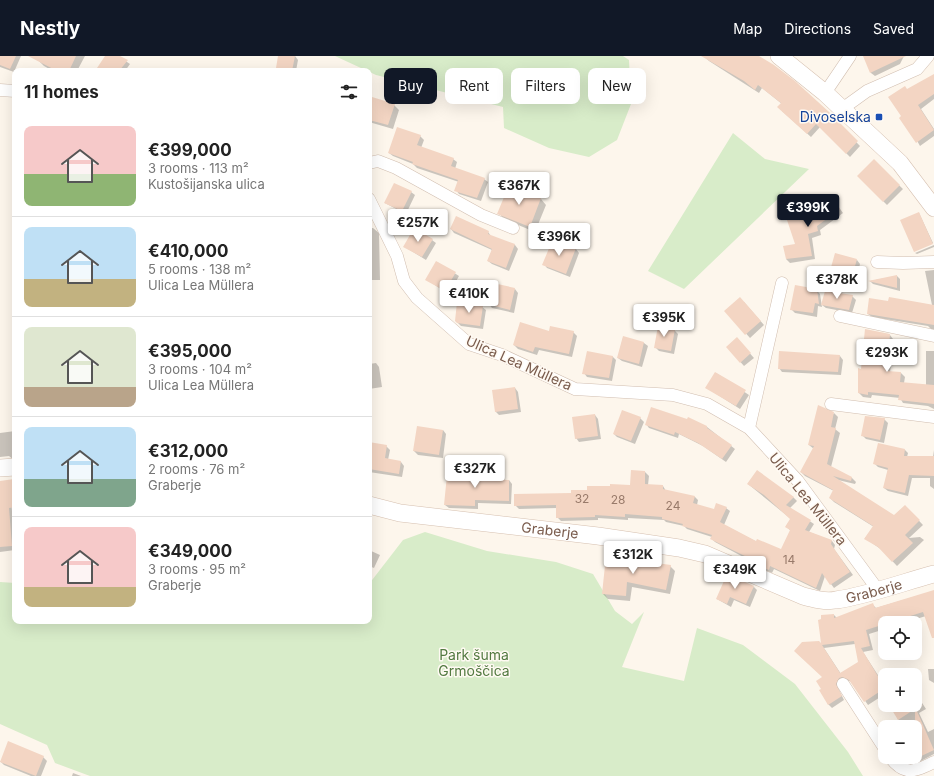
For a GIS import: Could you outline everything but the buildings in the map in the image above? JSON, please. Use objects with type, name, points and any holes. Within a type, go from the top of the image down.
[{"type":"street","points":[[779,56],[825,93],[900,163],[934,208]]},
{"type":"street","points":[[825,93],[850,56]]},
{"type":"street","points":[[842,109],[867,91],[917,69],[928,56]]},
{"type":"street","points":[[0,90],[12,91]]},
{"type":"street","points":[[372,163],[378,161],[396,168],[481,215],[513,228]]},
{"type":"street","name":"Ulica Lea Müllera","points":[[372,205],[397,256],[404,281],[417,298],[469,344],[502,355],[575,389],[674,395],[707,404],[749,428],[798,481],[878,590]]},
{"type":"street","points":[[877,262],[934,262]]},
{"type":"street","points":[[749,428],[782,283]]},
{"type":"street","points":[[840,316],[934,336]]},
{"type":"street","points":[[830,404],[934,417]]},
{"type":"street","points":[[0,468],[12,468]]},
{"type":"street","name":"Graberje","points":[[372,506],[400,513],[598,536],[679,548],[705,554],[803,596],[820,600],[835,601],[934,574]]},
{"type":"street","points":[[843,684],[878,738]]},
{"type":"street","points":[[896,764],[900,769],[911,772],[934,762]]},
{"type":"green space","points":[[335,56],[623,56],[629,60],[629,68],[588,68],[588,104],[631,104],[617,140],[589,157],[549,148],[504,128],[503,107],[491,104],[503,104],[503,68],[445,68],[445,92],[437,90],[437,68],[384,68],[384,77],[372,73],[372,68],[361,68]]},
{"type":"green space","points":[[733,133],[765,159],[809,169],[684,289],[648,271]]},
{"type":"green space","name":"Park šuma Grmoščica","points":[[425,532],[487,551],[556,562],[593,574],[615,611],[632,624],[644,612],[622,667],[684,681],[697,628],[743,645],[795,684],[848,752],[863,776],[90,776],[55,763],[47,745],[0,724],[0,582],[12,583],[12,624],[372,624],[372,580],[403,540]]},
{"type":"place","name":"Divoselska","points":[[879,117]]}]
